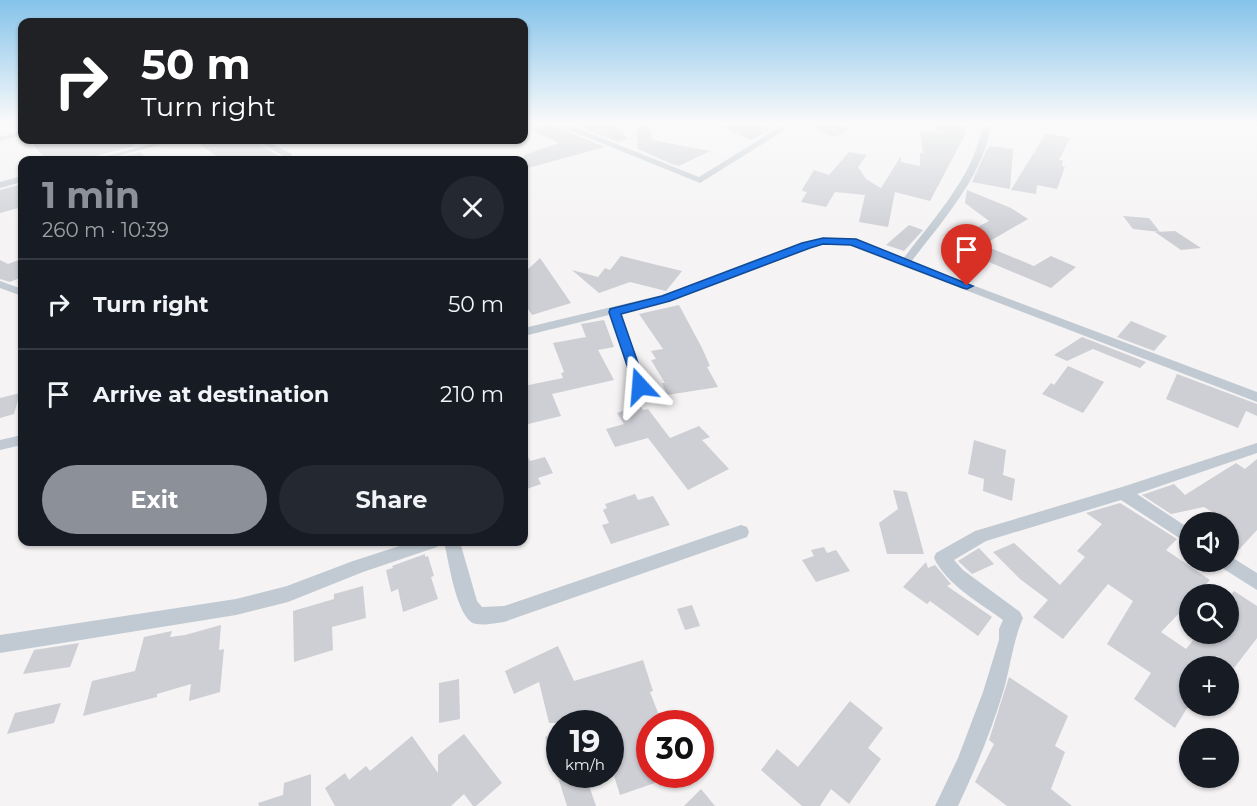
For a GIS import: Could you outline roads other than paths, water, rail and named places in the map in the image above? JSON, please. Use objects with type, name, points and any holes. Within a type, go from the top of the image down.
[{"type":"street","points":[[652,161],[700,180],[707,178],[732,161]]},
{"type":"street","points":[[906,262],[969,176],[975,161]]},
{"type":"street","points":[[0,185],[18,180]]},
{"type":"street","points":[[528,331],[666,298],[823,241],[852,242],[1257,397]]},
{"type":"street","points":[[0,284],[18,291]]},
{"type":"street","points":[[614,312],[640,386]]},
{"type":"street","points":[[0,445],[18,441]]},
{"type":"street","points":[[945,806],[967,763],[993,692],[1008,640],[1008,629],[1014,618],[957,574],[942,558],[981,536],[1123,493],[1257,448]]},
{"type":"street","points":[[1123,493],[1179,531]]},
{"type":"street","points":[[453,546],[469,605],[478,616],[486,617],[504,614],[741,532]]},
{"type":"street","points":[[0,644],[236,607],[288,594],[359,566],[419,546]]},
{"type":"street","points":[[1239,570],[1257,582]]}]
